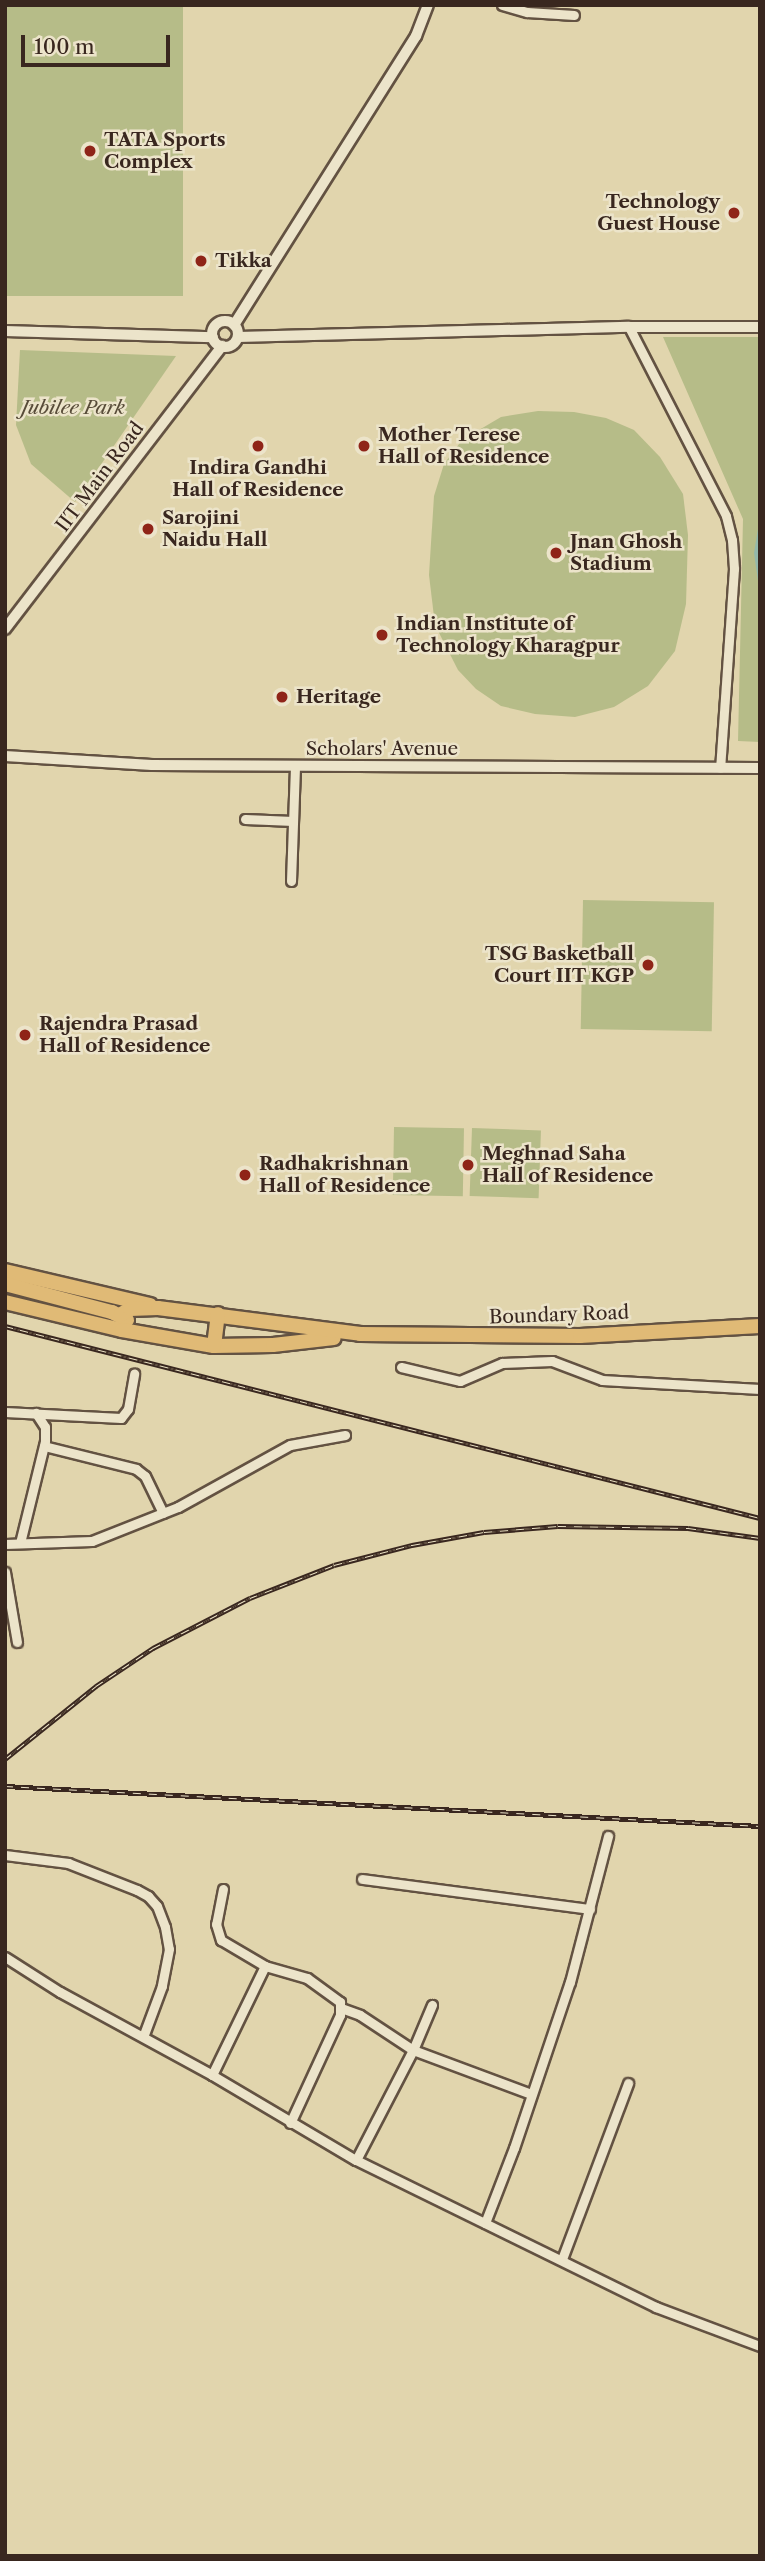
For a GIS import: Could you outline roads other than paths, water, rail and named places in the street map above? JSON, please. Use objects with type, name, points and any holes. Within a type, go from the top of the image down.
[{"type":"main road","points":[[5,1271],[139,1300],[158,1308]]},
{"type":"main road","points":[[5,1284],[116,1313],[138,1333]]},
{"type":"main road","name":"Boundary Road","points":[[5,1302],[138,1333],[214,1346],[273,1345],[360,1334]]},
{"type":"main road","points":[[116,1313],[130,1309],[158,1308]]},
{"type":"main road","name":"Boundary Road","points":[[158,1308],[218,1314],[320,1331],[360,1334],[580,1336],[760,1326]]},
{"type":"main road","points":[[214,1346],[218,1314]]},
{"type":"street","points":[[234,325],[415,36],[428,5]]},
{"type":"street","points":[[502,5],[527,12],[574,15]]},
{"type":"street","points":[[213,337],[219,323],[227,322],[234,325],[238,337]]},
{"type":"street","points":[[5,331],[213,337],[222,346],[230,346],[238,337],[629,327],[760,327]]},
{"type":"street","points":[[629,327],[726,516],[732,540],[734,569],[720,768]]},
{"type":"street","name":"IIT Main Road","points":[[5,629],[222,346]]},
{"type":"street","name":"Scholars' Avenue","points":[[5,756],[152,765],[760,768]]},
{"type":"street","points":[[291,881],[295,765]]},
{"type":"street","points":[[245,819],[293,821]]},
{"type":"street","points":[[401,1367],[460,1381],[502,1363],[540,1360],[562,1364],[602,1380],[760,1390]]},
{"type":"street","points":[[5,1412],[121,1418],[128,1409],[134,1374]]},
{"type":"street","points":[[20,1543],[44,1446],[44,1427],[36,1413]]},
{"type":"street","points":[[5,1544],[85,1543],[163,1513],[204,1493],[289,1444],[345,1435]]},
{"type":"street","points":[[44,1446],[136,1469],[145,1476],[163,1513]]},
{"type":"street","points":[[5,1572],[17,1642]]},
{"type":"street","points":[[485,2222],[569,1982],[608,1836]]},
{"type":"street","points":[[5,1855],[68,1863],[137,1889],[157,1906],[166,1927],[169,1949],[162,1986],[143,2037]]},
{"type":"street","points":[[362,1879],[590,1909]]},
{"type":"street","points":[[223,1889],[217,1932],[229,1947],[265,1966],[307,1978],[334,1996],[341,2008],[360,2015],[413,2050],[531,2094]]},
{"type":"street","points":[[5,1956],[60,1992],[212,2075],[356,2160],[656,2307],[760,2346]]},
{"type":"street","points":[[212,2075],[265,1966]]},
{"type":"street","points":[[356,2160],[413,2050],[432,2005]]},
{"type":"street","points":[[290,2123],[341,2008]]},
{"type":"street","points":[[562,2259],[628,2083]]},
{"type":"railway","points":[[5,1326],[760,1518]]},
{"type":"railway","points":[[5,1759],[96,1686],[153,1648],[250,1598],[334,1565],[412,1545],[484,1532],[558,1526],[688,1528],[760,1538]]},
{"type":"railway","points":[[5,1786],[760,1826]]},
{"type":"place","name":"TATA Sports Complex","points":[[90,151]]},
{"type":"place","name":"Technology Guest House","points":[[734,213]]},
{"type":"place","name":"Tikka","points":[[201,261]]},
{"type":"place","name":"Indira Gandhi Hall of Residence","points":[[258,446]]},
{"type":"place","name":"Mother Terese Hall of Residence","points":[[364,446]]},
{"type":"place","name":"Sarojini Naidu Hall","points":[[148,529]]},
{"type":"place","name":"Jnan Ghosh Stadium","points":[[556,553]]},
{"type":"place","name":"Indian Institute of Technology Kharagpur","points":[[382,635]]},
{"type":"place","name":"Heritage","points":[[282,697]]},
{"type":"place","name":"TSG Basketball Court IIT KGP","points":[[648,965]]},
{"type":"place","name":"Rajendra Prasad Hall of Residence","points":[[25,1035]]},
{"type":"place","name":"Meghnad Saha Hall of Residence","points":[[468,1165]]},
{"type":"place","name":"Radhakrishnan Hall of Residence","points":[[245,1175]]},
{"type":"park label","name":"Jubilee Park","points":[[73,408]]}]
